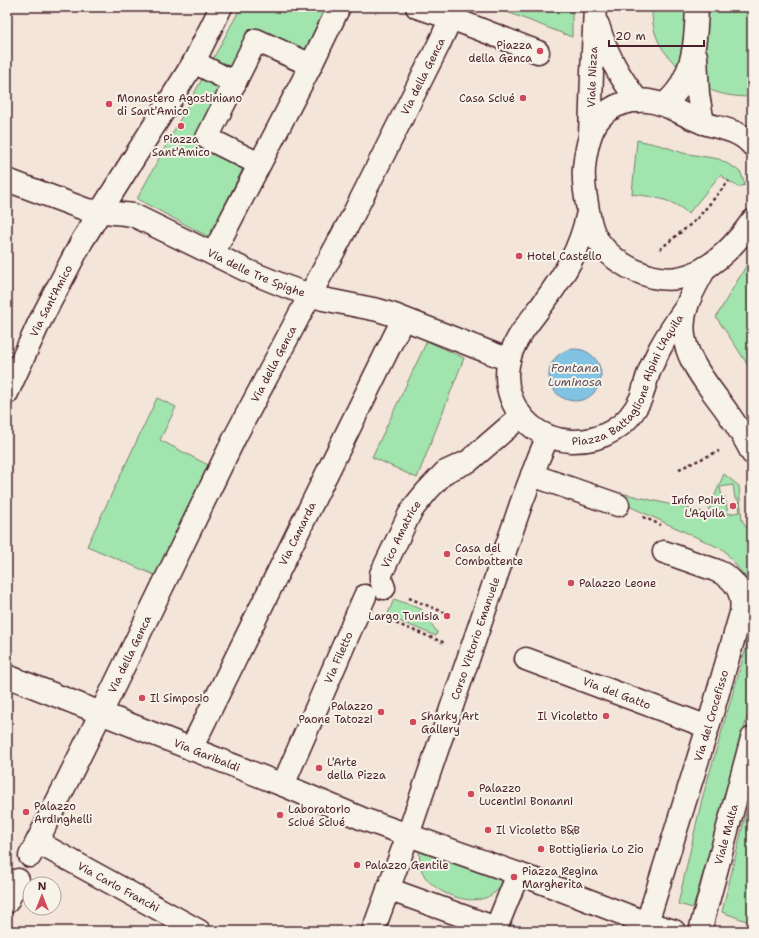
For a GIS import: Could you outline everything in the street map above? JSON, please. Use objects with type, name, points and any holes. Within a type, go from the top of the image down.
[{"type":"street","points":[[101,212],[194,62],[222,7]]},
{"type":"street","points":[[213,254],[340,7]]},
{"type":"street","points":[[417,7],[453,13],[538,52]]},
{"type":"street","points":[[697,7],[696,37],[698,94],[703,123]]},
{"type":"street","name":"Viale Nizza","points":[[595,11],[607,50],[615,68],[638,101]]},
{"type":"street","name":"Viale Nizza","points":[[590,139],[595,11]]},
{"type":"street","name":"Via della Genca","points":[[34,849],[236,435],[350,221],[439,44],[453,13]]},
{"type":"street","points":[[664,105],[682,83],[690,65],[696,37]]},
{"type":"street","points":[[259,164],[207,138],[256,40],[310,65]]},
{"type":"street","points":[[194,62],[235,83]]},
{"type":"street","name":"Piazza Battaglione Alpini L'Aquila","points":[[747,137],[732,130],[703,123],[664,105],[643,101],[632,101],[620,104],[609,111],[597,122],[587,148],[584,181],[591,224],[598,241],[613,257],[623,264],[644,274],[668,278],[689,276],[706,267],[724,253],[744,232],[752,221]]},
{"type":"street","name":"Via delle Tre Spighe","points":[[7,180],[87,210],[133,215],[276,283],[323,299],[378,310],[509,360]]},
{"type":"street","name":"Piazza Battaglione Alpini L'Aquila","points":[[588,210],[583,233],[572,260],[524,328],[515,344],[509,360],[507,376],[511,399],[521,416],[533,428],[548,436],[564,440],[584,441],[594,439],[611,432],[626,420],[632,413],[641,397],[649,372],[659,349],[687,306],[706,267]]},
{"type":"street","name":"Via Sant'Amico","points":[[7,393],[39,322],[55,291],[82,241],[101,212]]},
{"type":"street","name":"Piazza Battaglione Alpini L'Aquila","points":[[687,306],[684,323],[684,338],[690,357],[702,378],[750,444]]},
{"type":"street","name":"Via Camarda","points":[[191,749],[403,319]]},
{"type":"street","name":"Vico Amatrice","points":[[375,592],[381,580],[380,577],[385,564],[409,514],[433,484],[448,471],[471,459],[521,416]]},
{"type":"street","name":"Corso Vittorio Emanuele","points":[[373,931],[408,835],[469,653],[532,475],[548,436]]},
{"type":"street","points":[[532,475],[618,504]]},
{"type":"street","name":"Via del Crocefisso","points":[[647,923],[708,726],[742,606],[740,592],[735,583],[729,577],[722,573],[664,552]]},
{"type":"street","name":"Via Filetto","points":[[283,785],[375,592]]},
{"type":"street","name":"Via del Gatto","points":[[526,659],[708,726]]},
{"type":"street","name":"Via Garibaldi","points":[[7,676],[283,785],[363,819],[408,835]]},
{"type":"street","name":"Viale Malta","points":[[700,931],[752,738]]},
{"type":"street","points":[[408,835],[526,876],[647,923],[674,931]]},
{"type":"street","name":"Via Carlo Franchi","points":[[34,849],[199,931]]},
{"type":"street","points":[[388,888],[495,930],[526,876]]},
{"type":"street","points":[[7,902],[18,880]]},
{"type":"path","points":[[660,249],[696,220],[729,181]]},
{"type":"path","points":[[679,469],[750,444]]},
{"type":"path","points":[[469,653],[374,614],[375,592],[479,626]]},
{"type":"green space","points":[[241,7],[331,7],[298,73],[258,54],[219,132],[253,148],[209,237],[137,199]]},
{"type":"green space","points":[[494,7],[572,7],[572,37]]},
{"type":"green space","points":[[652,7],[752,7],[752,97],[731,96],[709,89],[677,66],[665,52],[656,36],[652,18]]},
{"type":"green space","points":[[637,140],[663,146],[683,153],[719,159],[741,173],[745,185],[738,187],[720,175],[688,214],[673,203],[656,198],[632,194]]},
{"type":"green space","points":[[752,256],[752,372],[716,317]]},
{"type":"green space","points":[[427,341],[464,358],[417,478],[372,457]]},
{"type":"green space","points":[[157,398],[176,407],[160,440],[208,465],[157,576],[87,546]]},
{"type":"green space","points":[[724,474],[739,486],[742,520],[752,536],[752,586],[724,550],[618,501],[621,493],[707,513]],"holes":[[[733,485],[735,499],[738,499],[740,512],[728,514],[725,497],[722,497],[720,487]]]},
{"type":"green space","points":[[394,599],[421,609],[437,632],[436,636],[387,616]]},
{"type":"green space","points":[[752,607],[752,696],[738,753],[693,908],[678,904],[702,799],[746,648]]},
{"type":"green space","points":[[752,788],[752,923],[722,912]]},
{"type":"green space","points":[[419,851],[506,881],[492,895],[485,898],[474,900],[458,898],[442,891],[424,875],[420,866]]},
{"type":"water","name":"Fontana Luminosa","points":[[575,349],[589,353],[597,361],[601,375],[597,389],[589,397],[575,401],[561,397],[553,389],[549,375],[553,361],[561,353]]},
{"type":"water","points":[[510,922],[512,925],[520,928],[522,931],[504,931]]},
{"type":"place","name":"Piazza della Genca","points":[[540,51]]},
{"type":"place","name":"Casa Sciué","points":[[523,98]]},
{"type":"place","name":"Monastero Agostiniano di Sant'Amico","points":[[109,104]]},
{"type":"place","name":"Piazza Sant'Amico","points":[[181,126]]},
{"type":"place","name":"Hotel Castello","points":[[519,256]]},
{"type":"place","name":"Info Point L'Aquila","points":[[733,506]]},
{"type":"place","name":"Casa del Combattente","points":[[447,554]]},
{"type":"place","name":"Palazzo Leone","points":[[571,583]]},
{"type":"place","name":"Largo Tunisia","points":[[447,616]]},
{"type":"place","name":"Il Simposio","points":[[142,698]]},
{"type":"place","name":"Palazzo Paone Tatozzi","points":[[381,712]]},
{"type":"place","name":"Il Vicoletto","points":[[606,716]]},
{"type":"place","name":"Sharky Art Gallery","points":[[413,722]]},
{"type":"place","name":"L'Arte della Pizza","points":[[319,768]]},
{"type":"place","name":"Palazzo Lucentini Bonanni","points":[[471,794]]},
{"type":"place","name":"Palazzo Ardinghelli","points":[[26,812]]},
{"type":"place","name":"Laboratorio Sciué Sciué","points":[[280,815]]},
{"type":"place","name":"Il Vicoletto B&B","points":[[488,830]]},
{"type":"place","name":"Bottiglieria Lo Zio","points":[[541,849]]},
{"type":"place","name":"Palazzo Gentile","points":[[357,865]]},
{"type":"place","name":"Piazza Regina Margherita","points":[[514,877]]}]
